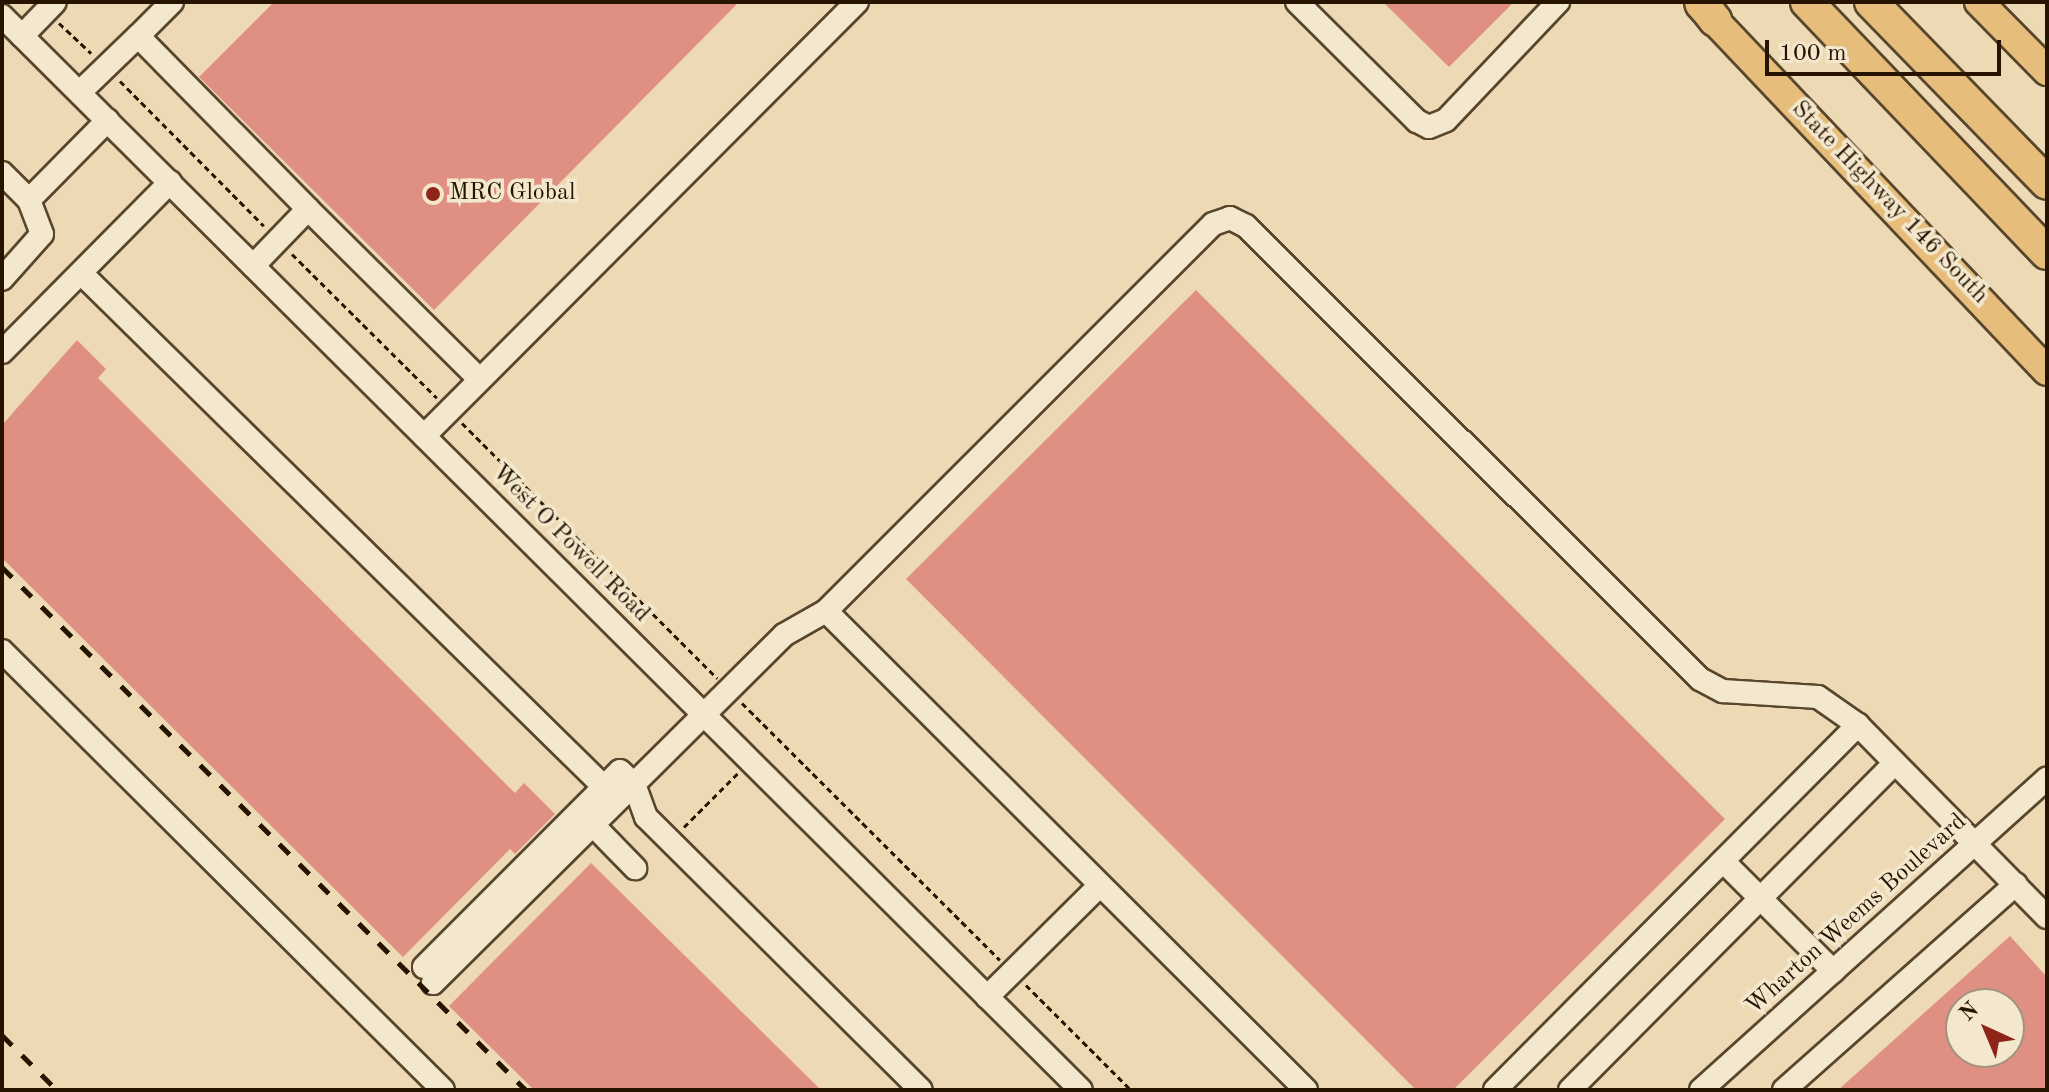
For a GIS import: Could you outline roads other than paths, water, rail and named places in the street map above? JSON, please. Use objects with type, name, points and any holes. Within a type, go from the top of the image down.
[{"type":"highway","points":[[1807,2],[2047,253]]},
{"type":"highway","points":[[1871,2],[2047,183]]},
{"type":"main road","points":[[1979,2],[2047,71]]},
{"type":"main road","name":"State Highway 146 South","points":[[1704,8],[2047,371]]},
{"type":"street","points":[[80,92],[172,2]]},
{"type":"street","points":[[424,436],[857,2]]},
{"type":"street","points":[[1297,2],[1429,127],[1446,120],[1558,2]]},
{"type":"street","points":[[22,36],[51,7]]},
{"type":"street","name":"West O Powell Road","points":[[2,16],[1081,1090]]},
{"type":"street","points":[[138,36],[479,379]]},
{"type":"street","points":[[29,200],[108,120]]},
{"type":"street","points":[[2,173],[29,200],[42,234],[2,279]]},
{"type":"street","points":[[2,352],[170,182]]},
{"type":"street","points":[[253,266],[308,209]]},
{"type":"street","points":[[921,1090],[646,817],[634,784],[620,771],[428,975],[634,784],[784,635],[826,611],[1213,224],[1230,218],[1246,226],[1700,679],[1723,691],[1818,697],[1858,725],[1977,842],[2047,917]]},
{"type":"street","points":[[81,273],[604,787]]},
{"type":"street","points":[[826,611],[1306,1090]]},
{"type":"street","points":[[2,651],[443,1090]]},
{"type":"street","points":[[1495,1090],[1858,725]]},
{"type":"street","points":[[1570,1090],[1895,763]]},
{"type":"street","name":"Wharton Weems Boulevard","points":[[1701,1090],[2047,778]]},
{"type":"street","points":[[592,824],[635,868]]},
{"type":"street","points":[[1723,861],[1833,971]]},
{"type":"street","points":[[1784,1090],[2016,884]]},
{"type":"street","points":[[987,997],[1100,885]]},
{"type":"railway","points":[[2,567],[526,1090]]},
{"type":"railway","points":[[2,1035],[57,1090]]},
{"type":"place","name":"MRC Global","points":[[433,194]]}]
